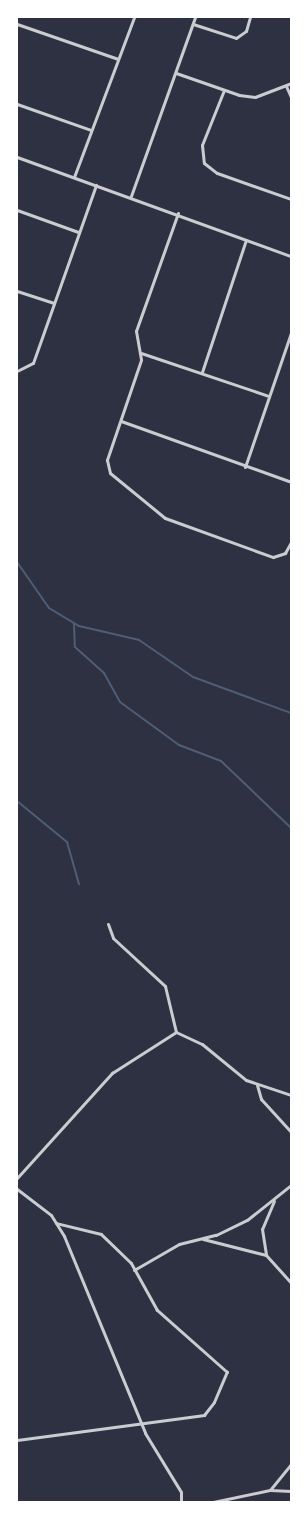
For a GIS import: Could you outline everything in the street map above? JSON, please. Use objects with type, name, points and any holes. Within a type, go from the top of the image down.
[{"type":"street","points":[[74,177],[134,17]]},
{"type":"street","points":[[131,196],[195,17]]},
{"type":"street","points":[[192,24],[236,38],[246,31],[250,17]]},
{"type":"street","points":[[17,24],[118,59]]},
{"type":"street","points":[[176,73],[224,90],[255,97],[291,83]]},
{"type":"street","points":[[286,86],[291,97]]},
{"type":"street","points":[[224,90],[202,145],[204,163],[217,174],[291,198]]},
{"type":"street","points":[[17,104],[91,130]]},
{"type":"street","points":[[17,156],[178,213],[291,256]]},
{"type":"street","points":[[17,371],[33,363],[78,232],[96,185]]},
{"type":"street","points":[[17,210],[78,232]]},
{"type":"street","points":[[178,213],[136,331],[142,352],[107,460],[110,473],[159,515],[269,556],[285,553],[291,542]]},
{"type":"street","points":[[202,372],[246,240]]},
{"type":"street","points":[[17,291],[53,303]]},
{"type":"street","points":[[245,467],[291,333]]},
{"type":"street","points":[[142,352],[269,396]]},
{"type":"street","points":[[120,421],[245,467],[291,482]]},
{"type":"street","points":[[108,924],[112,938],[165,986],[176,1032]]},
{"type":"street","points":[[176,1032],[202,1044],[246,1080],[257,1085],[291,1095]]},
{"type":"street","points":[[17,1178],[112,1073],[176,1032]]},
{"type":"street","points":[[257,1085],[261,1100],[291,1132]]},
{"type":"street","points":[[134,1270],[179,1244],[201,1238],[247,1220],[291,1185]]},
{"type":"street","points":[[17,1189],[56,1223],[142,1424],[181,1492],[181,1502]]},
{"type":"street","points":[[274,1199],[262,1229],[266,1255],[291,1283]]},
{"type":"street","points":[[17,1440],[204,1415],[214,1402],[227,1372],[157,1310],[134,1270],[101,1234],[56,1223]]},
{"type":"street","points":[[201,1238],[266,1255]]},
{"type":"street","points":[[270,1490],[291,1464]]},
{"type":"street","points":[[213,1502],[270,1490],[291,1492]]},
{"type":"waterway","points":[[17,562],[49,608],[79,626],[139,640],[193,677],[291,713]]},
{"type":"waterway","points":[[74,623],[75,647],[104,673],[120,702],[179,745],[221,761],[291,828]]},
{"type":"waterway","points":[[17,801],[67,842],[79,884]]}]
